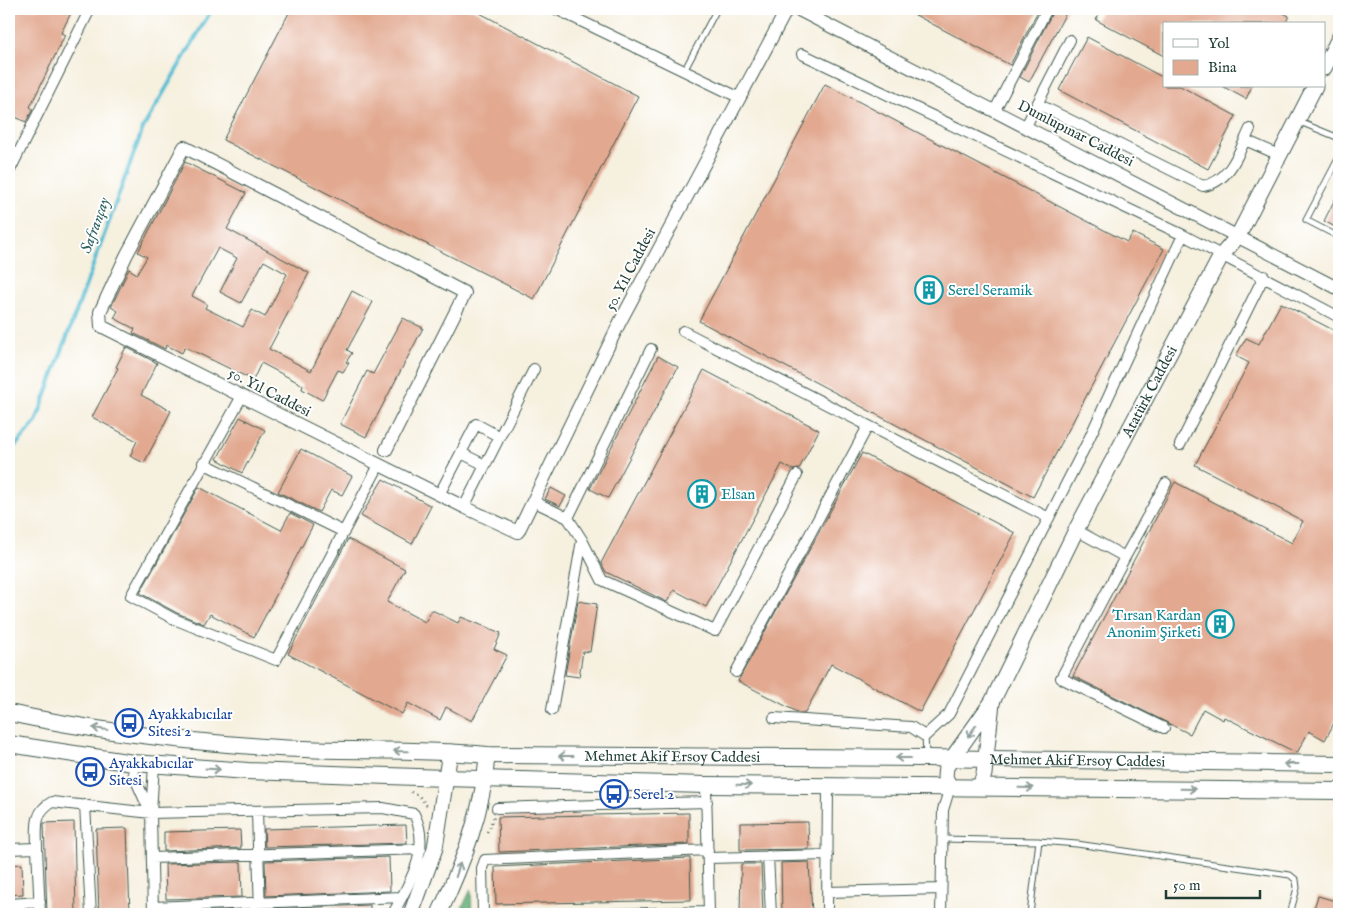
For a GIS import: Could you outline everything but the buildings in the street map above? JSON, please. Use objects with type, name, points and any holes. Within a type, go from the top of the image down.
[{"type":"main road","points":[[1326,64],[1339,38]]},
{"type":"main road","name":"Atatürk Caddesi","points":[[992,702],[1076,530],[1221,256],[1238,236],[1314,88]]},
{"type":"main road","points":[[950,787],[945,772],[992,702]]},
{"type":"main road","points":[[977,787],[983,779],[992,702]]},
{"type":"main road","name":"Mehmet Akif Ersoy Caddesi","points":[[9,713],[109,730],[212,743],[280,748],[450,752],[487,755],[926,758],[1339,764]]},
{"type":"main road","name":"Mehmet Akif Ersoy Caddesi","points":[[9,744],[133,764],[248,771],[485,780],[828,786],[1339,791]]},
{"type":"main road","points":[[411,914],[435,848],[450,752]]},
{"type":"main road","points":[[439,914],[455,879],[484,790],[487,755]]},
{"type":"street","points":[[10,167],[90,9]]},
{"type":"street","points":[[556,9],[738,97]]},
{"type":"street","name":"50. Yıl Caddesi","points":[[386,450],[465,292],[184,147],[126,256],[100,312],[101,326],[464,508],[518,532],[620,322],[738,97],[787,9]]},
{"type":"street","name":"Dumlupınar Caddesi","points":[[797,9],[1026,126],[1339,290]]},
{"type":"street","points":[[995,110],[1048,9]]},
{"type":"street","points":[[1026,126],[1070,40]]},
{"type":"street","points":[[802,54],[1183,235],[1339,317]]},
{"type":"street","points":[[1038,104],[1203,186],[1214,184],[1231,168],[1250,130]]},
{"type":"street","points":[[1245,140],[1279,155]]},
{"type":"street","points":[[774,718],[911,727],[925,736],[949,714],[1088,441],[1183,235]]},
{"type":"street","points":[[1180,445],[1264,276]]},
{"type":"street","points":[[683,331],[1048,518]]},
{"type":"street","points":[[568,518],[651,349]]},
{"type":"street","points":[[464,508],[534,369]]},
{"type":"street","points":[[242,396],[203,463],[131,596],[174,619],[276,660],[379,465]]},
{"type":"street","points":[[439,495],[476,424],[500,437]]},
{"type":"street","points":[[736,672],[868,426]]},
{"type":"street","points":[[461,453],[485,466]]},
{"type":"street","points":[[203,463],[344,532]]},
{"type":"street","points":[[534,501],[568,518],[582,540],[602,580],[715,631],[797,475]]},
{"type":"street","points":[[1164,728],[1061,678],[1166,484]]},
{"type":"street","points":[[1076,530],[1125,557]]},
{"type":"street","points":[[552,710],[582,540]]},
{"type":"street","points":[[133,764],[134,776],[151,812]]},
{"type":"street","points":[[154,765],[151,812],[153,911],[260,903],[402,897]]},
{"type":"street","points":[[609,914],[709,913],[706,784]]},
{"type":"street","points":[[827,914],[828,786]]},
{"type":"street","points":[[941,914],[943,810],[950,787]]},
{"type":"street","points":[[40,914],[37,848],[38,815],[42,807],[52,802],[151,812],[383,808],[414,814],[421,841],[421,858],[393,914]]},
{"type":"street","points":[[497,808],[707,802]]},
{"type":"street","points":[[85,805],[91,914]]},
{"type":"street","points":[[258,811],[260,914]]},
{"type":"street","points":[[9,849],[37,848]]},
{"type":"street","points":[[152,858],[421,849]]},
{"type":"street","points":[[483,914],[482,868],[485,860],[708,854],[828,855]]},
{"type":"street","points":[[768,856],[771,914]]},
{"type":"street","points":[[828,892],[941,889]]},
{"type":"street","points":[[9,904],[40,902]]},
{"type":"lane","points":[[684,71],[717,9]]},
{"type":"lane","points":[[1297,120],[1339,138]]},
{"type":"lane","points":[[1339,157],[1306,220],[1339,237]]},
{"type":"lane","points":[[925,736],[926,758]]},
{"type":"lane","points":[[941,839],[1040,841],[1290,875],[1296,880],[1297,888],[1290,914]]},
{"type":"lane","points":[[1030,914],[1040,841]]},
{"type":"green space","points":[[471,889],[472,914],[459,914]]},
{"type":"waterway","name":"Safrançay","points":[[9,453],[36,422],[143,128],[212,9]]},
{"type":"place","name":"Serel Seramik","points":[[929,290]]},
{"type":"place","name":"Elsan","points":[[702,494]]},
{"type":"place","name":"Tırsan Kardan Anonim Şirketi","points":[[1220,624]]},
{"type":"place","name":"Ayakkabıcılar Sitesi 2","points":[[129,723]]},
{"type":"place","name":"Ayakkabıcılar Sitesi","points":[[90,772]]},
{"type":"place","name":"Serel 2","points":[[614,794]]}]
